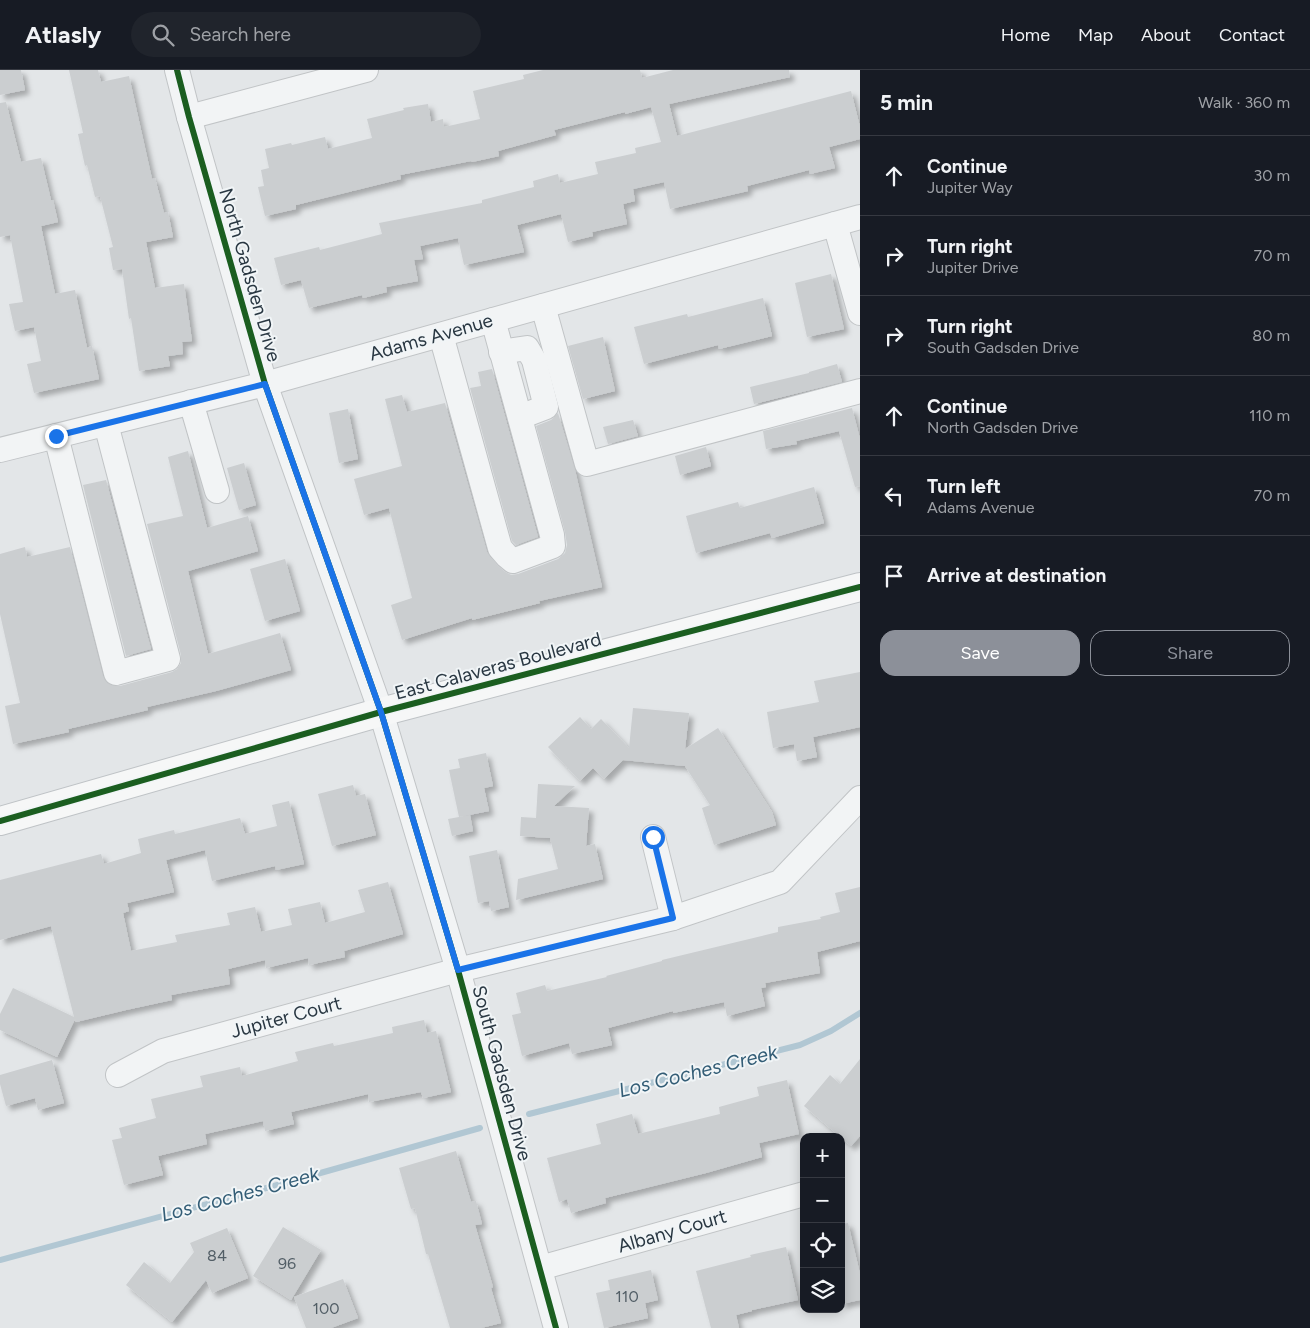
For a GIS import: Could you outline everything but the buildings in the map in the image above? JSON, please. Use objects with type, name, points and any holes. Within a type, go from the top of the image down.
[{"type":"main road","name":"East Calaveras Boulevard","points":[[0,821],[381,712],[860,587]]},
{"type":"street","name":"North Gadsden Drive","points":[[178,70],[189,117],[265,384],[381,712]]},
{"type":"street","points":[[189,117],[366,70]]},
{"type":"street","name":"Adams Avenue","points":[[0,450],[265,384],[860,217]]},
{"type":"street","points":[[835,224],[860,313]]},
{"type":"street","points":[[543,306],[588,464],[860,391]]},
{"type":"street","points":[[441,335],[500,548],[513,561],[553,546],[552,535],[493,320]]},
{"type":"street","points":[[191,402],[217,491]]},
{"type":"street","points":[[56,436],[116,673],[168,659],[106,424]]},
{"type":"street","name":"South Gadsden Drive","points":[[381,712],[458,970],[556,1328]]},
{"type":"street","name":"Jupiter Court","points":[[118,1075],[163,1051],[458,970],[673,918],[780,882],[860,798]]},
{"type":"street","points":[[653,837],[673,918]]},
{"type":"street","name":"Albany Court","points":[[540,1268],[800,1195]]},
{"type":"waterway","name":"Los Coches Creek","points":[[529,1114],[800,1045],[831,1031],[860,1013]]},
{"type":"waterway","name":"Los Coches Creek","points":[[0,1260],[480,1128]]},
{"type":"cycle path","points":[[177,70],[265,384],[381,712],[458,970],[556,1328]]},
{"type":"cycle path","points":[[0,821],[381,712],[860,587]]},
{"type":"route","points":[[56,436],[265,384],[381,712],[458,970],[673,918],[653,837]]}]
